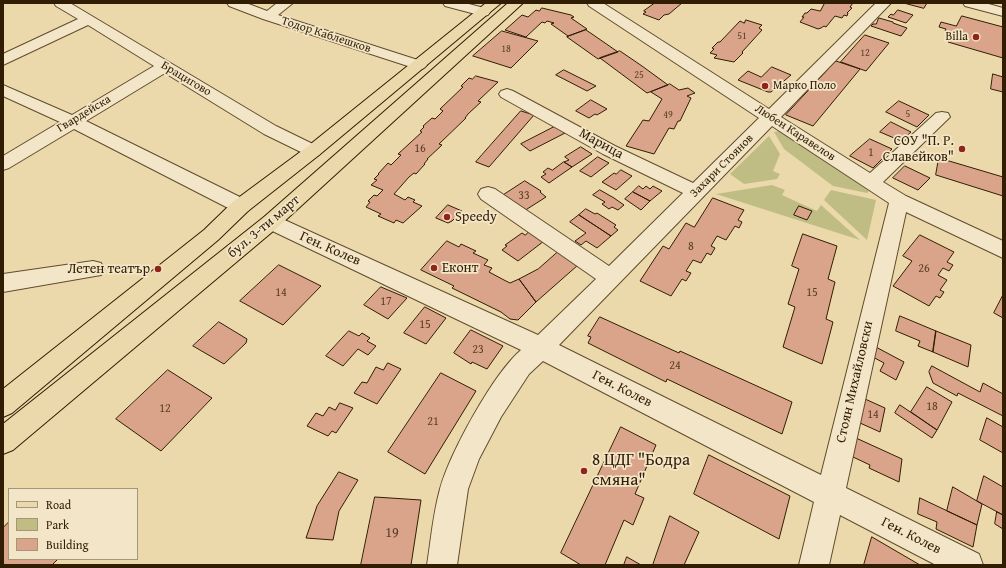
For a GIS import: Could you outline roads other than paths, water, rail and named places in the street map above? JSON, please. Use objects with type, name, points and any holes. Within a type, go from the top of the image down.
[{"type":"main road","name":"бул. 3-ти март","points":[[3,441],[271,222],[516,3]]},
{"type":"main road","name":"бул. 3-ти март","points":[[3,405],[211,235],[243,205],[419,65],[489,7]]},
{"type":"main road","points":[[264,198],[273,201],[278,210],[271,222],[256,230],[241,229],[234,221],[243,205],[264,198]]},
{"type":"street","name":"Брацигово","points":[[61,3],[270,130],[312,151]]},
{"type":"street","name":"Тодор Каблешков","points":[[234,3],[268,16],[419,65]]},
{"type":"street","points":[[268,16],[286,3]]},
{"type":"street","points":[[450,3],[489,7]]},
{"type":"street","name":"Любен Каравелов","points":[[594,3],[899,200],[1003,250]]},
{"type":"street","name":"Захари Стоянов","points":[[442,565],[454,489],[468,453],[492,408],[520,366],[541,348],[884,3]]},
{"type":"street","points":[[970,3],[1003,12]]},
{"type":"street","points":[[3,60],[88,20]]},
{"type":"street","name":"Гвардейска","points":[[3,164],[72,121],[166,66]]},
{"type":"street","points":[[3,90],[72,121],[243,205]]},
{"type":"street","name":"Марица","points":[[507,94],[610,150],[696,192]]},
{"type":"street","points":[[872,182],[942,117]]},
{"type":"street","points":[[488,194],[611,278]]},
{"type":"street","name":"Стоян Михайловски","points":[[814,565],[878,284],[899,200]]},
{"type":"street","name":"Ген. Колев","points":[[271,222],[541,348],[968,565]]},
{"type":"street","points":[[3,283],[93,268]]},
{"type":"place","name":"Billa","points":[[976,37]]},
{"type":"place","name":"Марко Поло","points":[[765,86]]},
{"type":"place","name":"СОУ \"П. Р. Славейков\"","points":[[962,149]]},
{"type":"place","name":"Speedy","points":[[447,217]]},
{"type":"place","name":"Еконт","points":[[434,268]]},
{"type":"place","name":"Летен театър","points":[[158,269]]},
{"type":"place","name":"8 ЦДГ \"Бодра смяна\"","points":[[584,471]]}]
